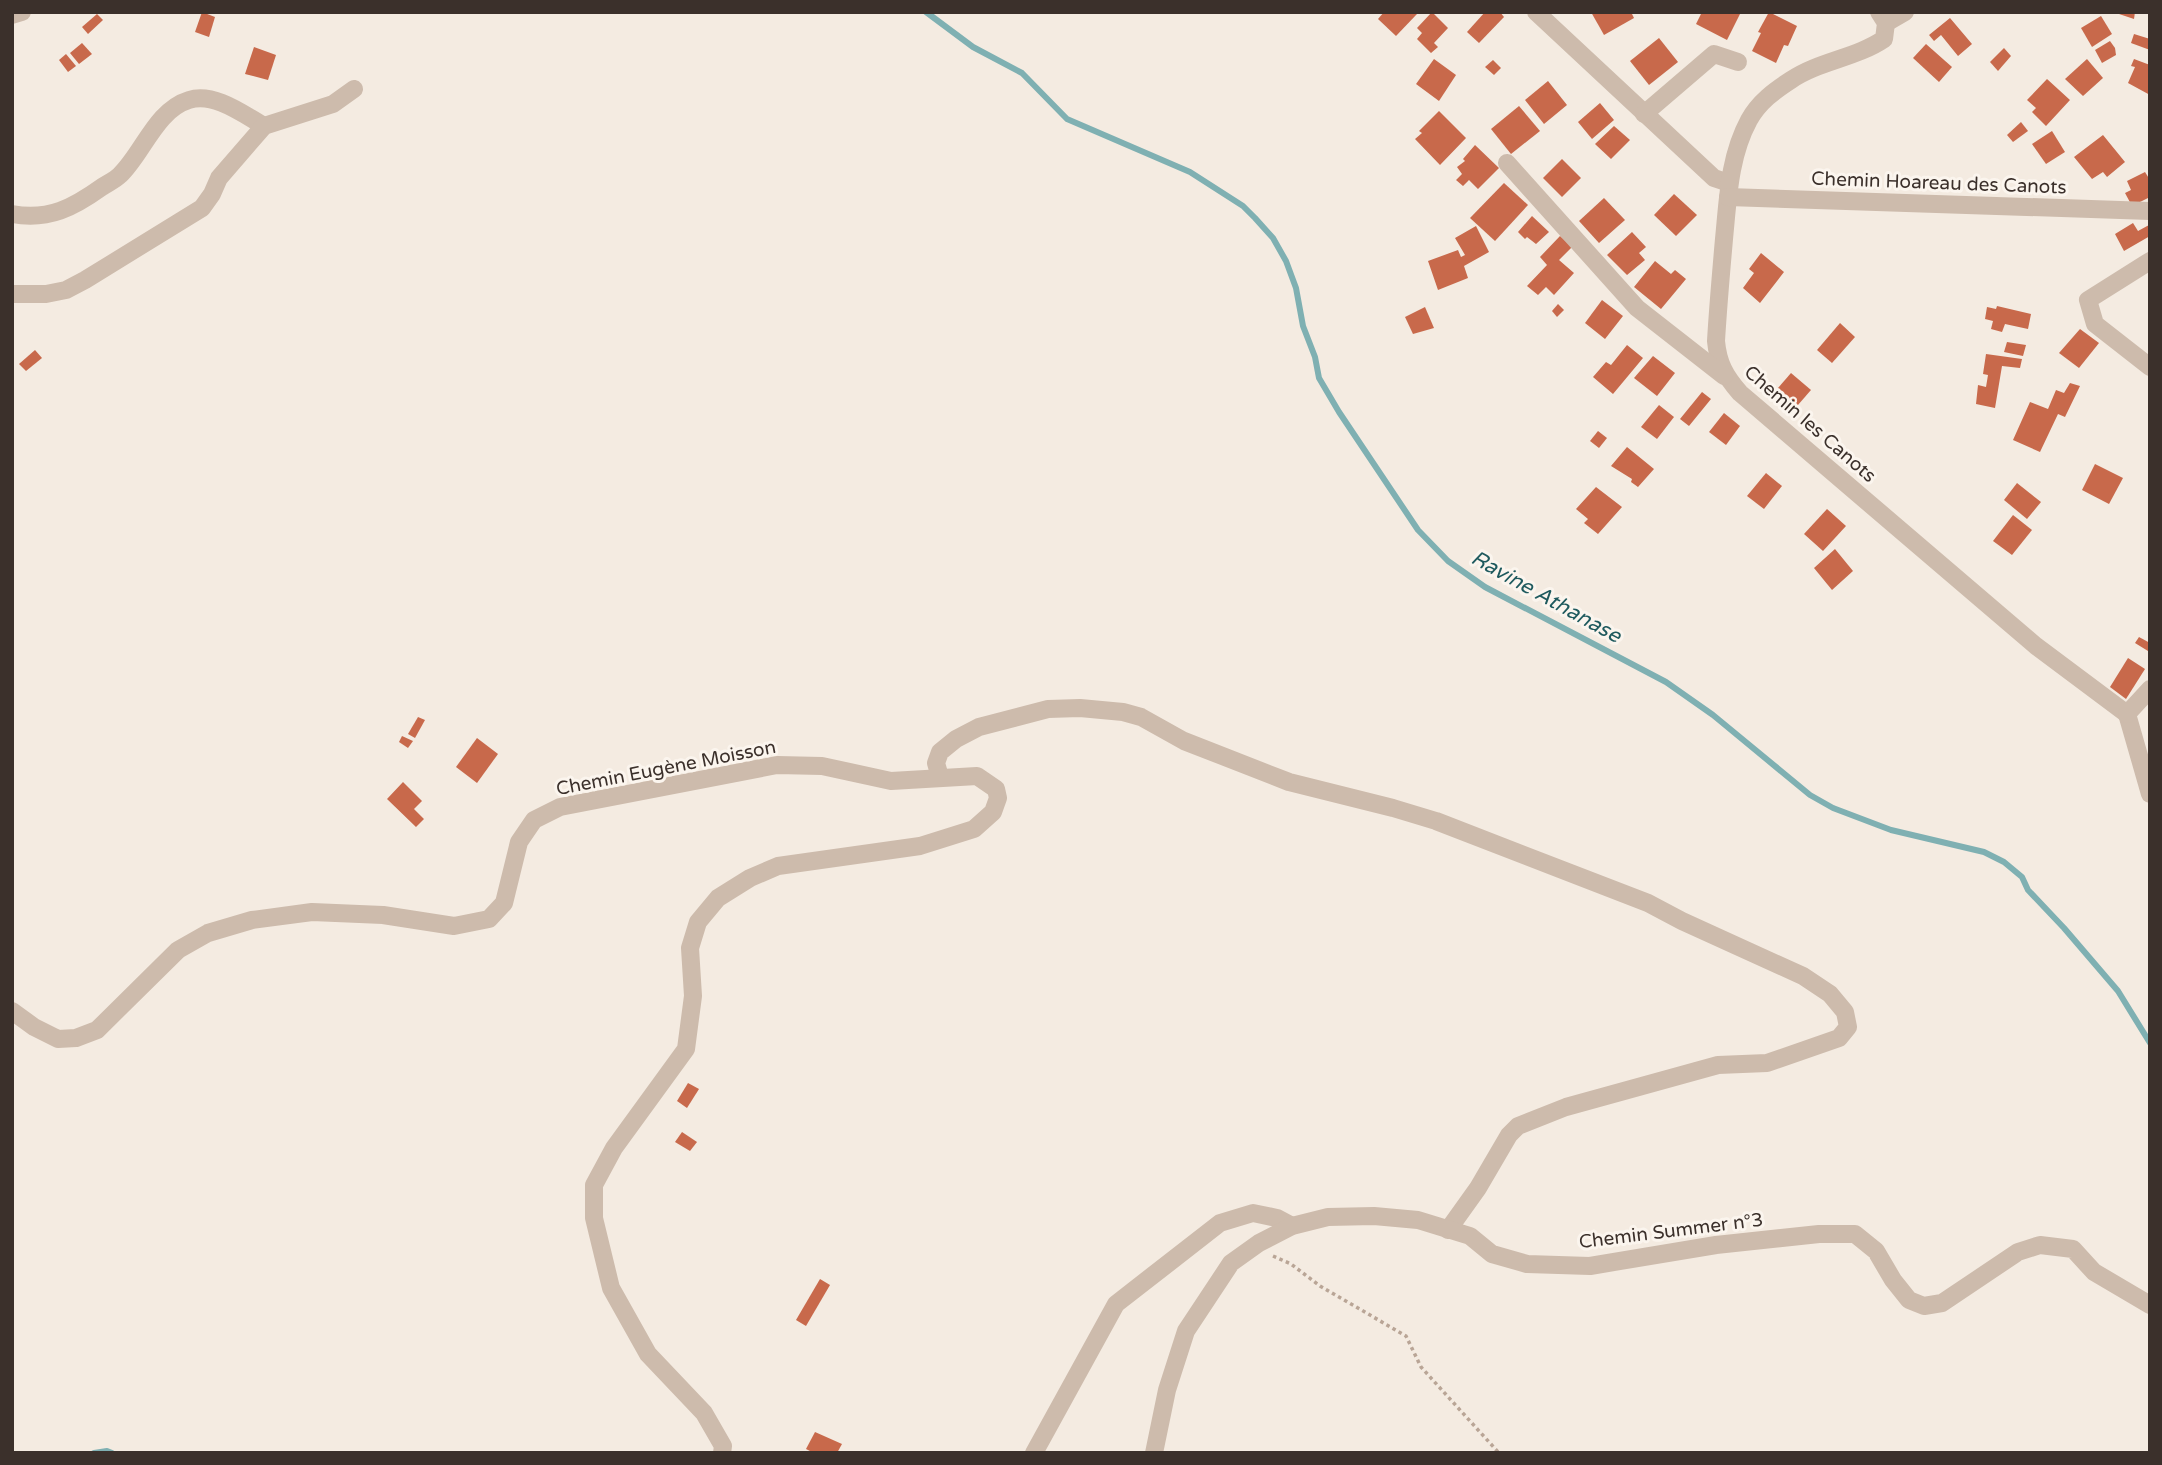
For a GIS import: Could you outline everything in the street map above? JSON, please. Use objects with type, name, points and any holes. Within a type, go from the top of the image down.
[{"type":"street","points":[[12,15],[22,12]]},
{"type":"street","points":[[1536,12],[1728,190]]},
{"type":"street","points":[[1883,18],[1905,12]]},
{"type":"street","name":"Chemin les Canots","points":[[1883,18],[1884,39],[1794,78],[1766,97],[1750,118],[1740,138],[1728,190],[1716,341],[1717,361],[1727,379],[1750,402],[2036,646],[2127,714]]},
{"type":"street","points":[[1644,114],[1714,54],[1738,62]]},
{"type":"street","points":[[12,294],[46,294],[66,290],[85,280],[202,208],[219,178],[264,126],[333,104],[355,89]]},
{"type":"street","points":[[12,214],[46,215],[75,206],[120,174],[165,116],[191,99],[210,100],[236,109],[264,126]]},
{"type":"street","points":[[1507,163],[1637,308],[1727,379]]},
{"type":"street","name":"Chemin Hoareau des Canots","points":[[1728,190],[2150,211]]},
{"type":"street","points":[[2150,261],[2088,300],[2095,324],[2150,367]]},
{"type":"street","points":[[2150,689],[2127,714],[2150,794]]},
{"type":"street","points":[[940,777],[936,763],[940,752],[956,739],[979,727],[1048,709],[1080,708],[1123,712],[1141,717],[1184,741],[1289,782],[1436,821],[1648,902],[1682,921],[1803,976],[1830,994],[1845,1012],[1848,1027],[1839,1038],[1820,1047],[1767,1063],[1718,1065],[1566,1107],[1518,1126],[1509,1135],[1478,1188],[1448,1230]]},
{"type":"street","name":"Chemin Eugène Moisson","points":[[12,1011],[34,1027],[58,1039],[87,1034],[97,1030],[178,950],[208,933],[252,920],[312,912],[383,915],[454,926],[489,919],[504,903],[519,842],[534,820],[560,807],[777,765],[822,766],[891,781],[977,776],[987,782],[996,789],[998,798],[993,812],[974,829],[920,846],[778,866],[750,878],[718,898],[698,922],[691,948],[693,996],[686,1049],[614,1148],[594,1185],[594,1218],[611,1288],[648,1354],[704,1413],[723,1446],[722,1453]]},
{"type":"street","points":[[1034,1453],[1116,1304],[1220,1223],[1254,1213],[1277,1218],[1292,1226]]},
{"type":"street","name":"Chemin Summer n°3","points":[[1154,1453],[1167,1390],[1186,1331],[1231,1263],[1259,1243],[1292,1226],[1328,1217],[1374,1216],[1418,1220],[1470,1236],[1492,1254],[1527,1264],[1590,1266],[1716,1245],[1819,1234],[1855,1234],[1876,1251],[1909,1300],[1924,1306],[1942,1303],[2018,1252],[2040,1245],[2073,1249],[2094,1272],[2150,1305]]},
{"type":"path","points":[[1266,1252],[1291,1264],[1320,1286],[1406,1336],[1421,1367],[1499,1453]]},
{"type":"building","points":[[202,12],[215,17],[209,37],[195,32]]},
{"type":"building","points":[[1384,12],[1417,14],[1396,36],[1378,19]]},
{"type":"building","points":[[1432,12],[1448,28],[1434,43],[1438,47],[1431,53],[1417,39],[1422,33],[1417,28]]},
{"type":"building","points":[[1485,12],[1500,12],[1504,17],[1479,43],[1467,32]]},
{"type":"building","points":[[1591,12],[1631,12],[1634,18],[1604,35]]},
{"type":"building","points":[[1702,12],[1741,12],[1727,40],[1696,24]]},
{"type":"building","points":[[1769,12],[1797,26],[1776,63],[1752,51]]},
{"type":"building","points":[[2113,12],[2135,12],[2134,19]]},
{"type":"building","points":[[97,14],[103,20],[88,34],[82,27]]},
{"type":"building","points":[[2101,16],[2112,34],[2092,47],[2081,28]]},
{"type":"building","points":[[1950,18],[1972,44],[1958,56],[1941,35],[1934,41],[1929,35]]},
{"type":"building","points":[[2134,34],[2150,39],[2150,50],[2131,43]]},
{"type":"building","points":[[1659,38],[1678,62],[1649,85],[1630,61]]},
{"type":"building","points":[[2110,41],[2116,55],[2102,63],[2095,50]]},
{"type":"building","points":[[82,43],[92,54],[79,64],[70,53]]},
{"type":"building","points":[[1926,44],[1952,67],[1939,82],[1913,58]]},
{"type":"building","points":[[254,47],[276,55],[268,80],[245,74]]},
{"type":"building","points":[[2004,48],[2011,56],[1998,71],[1990,62]]},
{"type":"building","points":[[66,54],[76,66],[68,72],[59,60]]},
{"type":"building","points":[[1434,59],[1456,75],[1439,101],[1416,84]]},
{"type":"building","points":[[2087,59],[2103,78],[2083,96],[2065,79]]},
{"type":"building","points":[[2134,59],[2150,65],[2150,95],[2128,83],[2135,67],[2131,66]]},
{"type":"building","points":[[1493,60],[1501,68],[1494,75],[1485,67]]},
{"type":"building","points":[[2047,79],[2070,100],[2046,126],[2032,112],[2036,108],[2027,100]]},
{"type":"building","points":[[1548,81],[1567,105],[1544,124],[1525,100]]},
{"type":"building","points":[[1600,103],[1614,120],[1592,139],[1578,122]]},
{"type":"building","points":[[1519,106],[1540,131],[1511,154],[1491,129]]},
{"type":"building","points":[[1439,111],[1466,138],[1440,165],[1415,139],[1422,133],[1419,131]]},
{"type":"building","points":[[2021,122],[2028,131],[2013,142],[2007,135]]},
{"type":"building","points":[[1614,126],[1630,140],[1611,159],[1595,144]]},
{"type":"building","points":[[2052,131],[2065,152],[2046,164],[2032,144]]},
{"type":"building","points":[[2103,135],[2125,162],[2107,177],[2103,172],[2092,179],[2074,157]]},
{"type":"building","points":[[1475,145],[1499,168],[1478,189],[1469,180],[1463,186],[1456,180],[1462,174],[1457,167],[1465,161],[1463,159]]},
{"type":"building","points":[[1562,159],[1581,178],[1562,197],[1543,178]]},
{"type":"building","points":[[2145,172],[2150,180],[2150,197],[2132,206],[2125,193],[2131,190],[2127,181]]},
{"type":"building","points":[[1504,183],[1528,205],[1495,241],[1470,218]]},
{"type":"building","points":[[1674,194],[1697,215],[1676,236],[1654,215]]},
{"type":"building","points":[[1604,198],[1625,220],[1599,243],[1579,221]]},
{"type":"building","points":[[1532,216],[1549,232],[1536,244],[1518,232]]},
{"type":"building","points":[[2133,223],[2138,231],[2149,225],[2150,236],[2124,251],[2115,234]]},
{"type":"building","points":[[1476,226],[1489,252],[1464,266],[1468,278],[1438,290],[1428,261],[1458,250],[1461,257],[1465,255],[1455,238]]},
{"type":"building","points":[[1632,232],[1646,247],[1639,253],[1645,260],[1627,275],[1607,255]]},
{"type":"building","points":[[1560,236],[1572,247],[1559,260],[1574,273],[1554,295],[1546,287],[1538,295],[1527,286],[1547,265],[1540,257]]},
{"type":"building","points":[[1761,253],[1784,272],[1760,303],[1743,288],[1754,273],[1749,269]]},
{"type":"building","points":[[1655,261],[1671,274],[1675,270],[1686,279],[1661,309],[1634,287]]},
{"type":"building","points":[[1602,300],[1623,316],[1605,339],[1585,323]]},
{"type":"building","points":[[1558,304],[1564,310],[1557,317],[1552,311]]},
{"type":"building","points":[[1997,306],[2031,314],[2028,329],[2005,324],[2002,332],[1991,329],[1993,321],[1985,319],[1987,307],[1996,309]]},
{"type":"building","points":[[1425,307],[1434,328],[1413,334],[1405,317]]},
{"type":"building","points":[[1840,323],[1855,337],[1832,363],[1817,350]]},
{"type":"building","points":[[2080,329],[2099,343],[2079,368],[2059,353]]},
{"type":"building","points":[[2007,342],[2026,345],[2023,356],[2004,352]]},
{"type":"building","points":[[1627,345],[1643,358],[1613,394],[1593,377],[1606,362],[1611,365]]},
{"type":"building","points":[[35,350],[42,358],[26,371],[19,364]]},
{"type":"building","points":[[1986,354],[2022,359],[2020,368],[2002,366],[1995,408],[1976,404],[1978,385],[1986,387],[1988,375],[1983,374]]},
{"type":"building","points":[[1653,356],[1675,373],[1657,396],[1634,378]]},
{"type":"building","points":[[1791,373],[1811,390],[1791,413],[1771,396]]},
{"type":"building","points":[[2070,383],[2080,386],[2065,417],[2058,414],[2040,452],[2013,440],[2030,402],[2048,409],[2056,390],[2064,393]]},
{"type":"building","points":[[1702,392],[1711,399],[1689,426],[1680,419]]},
{"type":"building","points":[[1659,405],[1674,417],[1657,439],[1641,427]]},
{"type":"building","points":[[1724,413],[1740,426],[1726,445],[1709,432]]},
{"type":"building","points":[[1598,431],[1607,438],[1599,448],[1590,441]]},
{"type":"building","points":[[1627,447],[1654,469],[1638,487],[1631,482],[1632,479],[1611,466]]},
{"type":"building","points":[[2095,464],[2123,478],[2109,504],[2082,490]]},
{"type":"building","points":[[1766,473],[1782,486],[1764,509],[1747,496]]},
{"type":"building","points":[[2017,483],[2041,502],[2027,519],[2004,500]]},
{"type":"building","points":[[1596,487],[1622,507],[1598,534],[1584,523],[1588,519],[1576,509]]},
{"type":"building","points":[[1827,509],[1846,526],[1823,551],[1804,534]]},
{"type":"building","points":[[2013,515],[2032,530],[2012,555],[1993,541]]},
{"type":"building","points":[[1835,549],[1853,571],[1832,590],[1814,568]]},
{"type":"building","points":[[2139,637],[2150,643],[2148,651],[2135,643]]},
{"type":"building","points":[[2128,658],[2145,669],[2126,699],[2110,687]]},
{"type":"building","points":[[418,717],[425,720],[415,738],[408,734]]},
{"type":"building","points":[[402,736],[413,741],[408,748],[399,742]]},
{"type":"building","points":[[477,738],[498,754],[477,783],[456,767]]},
{"type":"building","points":[[403,782],[422,801],[414,809],[424,819],[416,827],[387,799]]},
{"type":"building","points":[[688,1083],[699,1089],[687,1108],[677,1101]]},
{"type":"building","points":[[682,1132],[697,1142],[690,1151],[675,1142]]},
{"type":"building","points":[[820,1279],[830,1285],[806,1326],[796,1320]]},
{"type":"building","points":[[815,1432],[842,1444],[837,1453],[814,1453],[806,1449]]},
{"type":"waterway","name":"Ravine Athanase","points":[[926,12],[973,47],[1022,73],[1067,119],[1190,172],[1243,206],[1255,218],[1273,238],[1286,261],[1296,288],[1303,326],[1315,357],[1319,378],[1418,530],[1448,561],[1485,587],[1666,682],[1713,715],[1810,795],[1833,808],[1891,830],[1984,852],[2004,862],[2022,877],[2028,890],[2118,991],[2150,1043]]},
{"type":"waterway","points":[[94,1453],[112,1453]]}]
